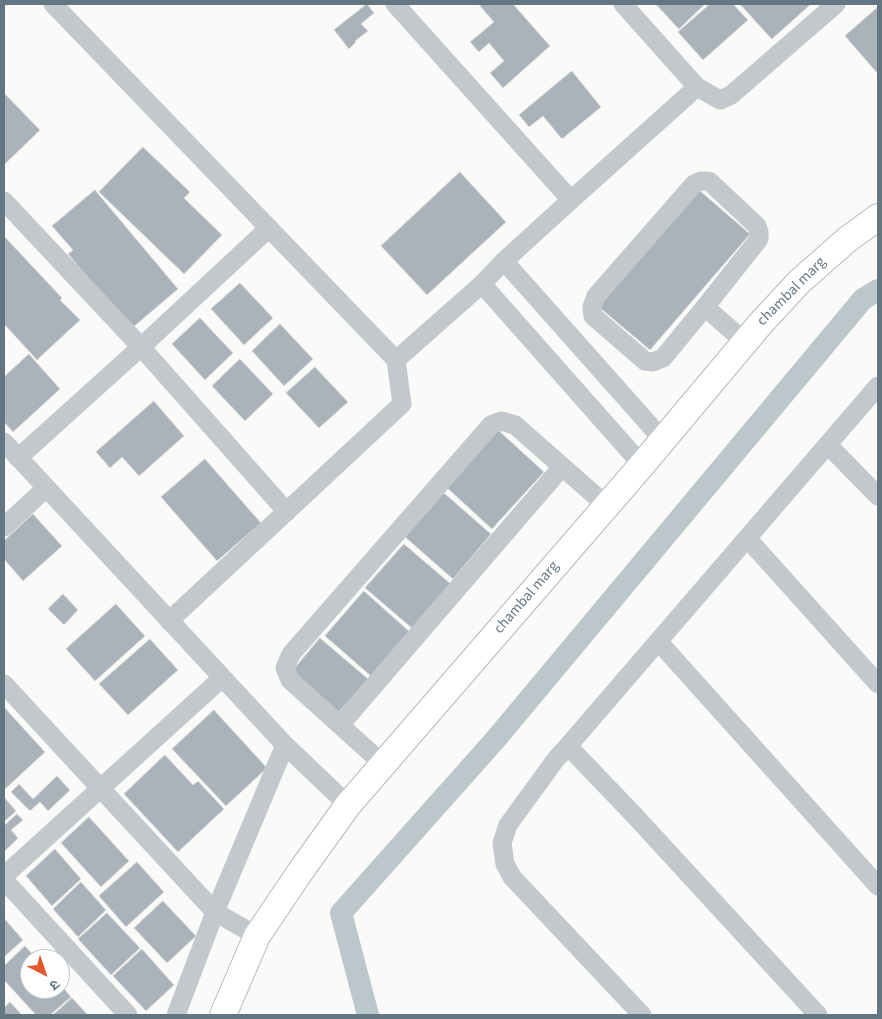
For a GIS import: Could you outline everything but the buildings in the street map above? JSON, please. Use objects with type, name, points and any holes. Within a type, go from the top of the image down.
[{"type":"street","points":[[53,4],[396,360],[402,404],[170,621]]},
{"type":"street","points":[[395,4],[571,200]]},
{"type":"street","points":[[623,4],[697,88],[720,100],[732,95],[836,4]]},
{"type":"street","points":[[396,360],[697,88]]},
{"type":"street","points":[[701,180],[709,181],[757,226],[759,232],[759,239],[705,307],[663,358],[653,362],[645,361],[593,316],[592,307],[596,296],[694,184],[701,180]]},
{"type":"street","points":[[4,201],[141,347],[287,512]]},
{"type":"street","name":"chambal marg","points":[[223,1015],[258,936],[300,872],[348,805],[664,440],[761,323],[800,280],[848,239],[878,217]]},
{"type":"street","points":[[18,458],[269,228]]},
{"type":"street","points":[[504,261],[664,440]]},
{"type":"street","points":[[482,284],[642,465]]},
{"type":"street","points":[[705,307],[745,342]]},
{"type":"street","points":[[642,1015],[512,877],[505,864],[502,843],[508,825],[556,760],[878,386]]},
{"type":"street","points":[[384,764],[290,680],[285,668],[291,654],[491,425],[501,421],[515,424],[607,506]]},
{"type":"street","points":[[4,442],[285,745],[348,805]]},
{"type":"street","points":[[828,444],[878,496]]},
{"type":"street","points":[[340,725],[562,467]]},
{"type":"street","points":[[4,527],[46,488]]},
{"type":"street","points":[[747,538],[878,684]]},
{"type":"street","points":[[658,641],[878,886]]},
{"type":"street","points":[[4,876],[222,678]]},
{"type":"street","points":[[4,684],[215,912],[258,936]]},
{"type":"street","points":[[176,1015],[215,912],[285,745]]},
{"type":"street","points":[[568,746],[818,1015]]},
{"type":"street","points":[[4,880],[128,1015]]},
{"type":"waterway","points":[[368,1015],[341,913],[495,740],[863,299],[878,290]]}]
